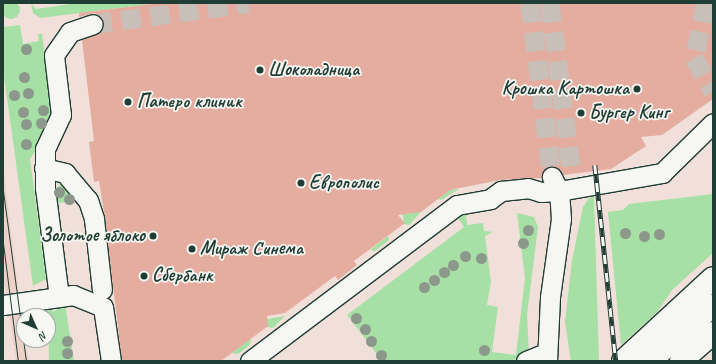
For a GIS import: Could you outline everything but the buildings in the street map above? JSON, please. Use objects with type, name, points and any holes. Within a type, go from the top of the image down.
[{"type":"main road","points":[[623,361],[713,278]]},
{"type":"main road","points":[[650,361],[713,305]]},
{"type":"main road","points":[[680,361],[713,333]]},
{"type":"lane","points":[[59,297],[44,168],[45,149],[61,115],[54,55],[70,32],[93,24]]},
{"type":"lane","points":[[551,187],[662,173],[713,123]]},
{"type":"lane","points":[[44,168],[65,173],[88,200],[94,219],[102,290]]},
{"type":"lane","points":[[250,361],[458,205],[490,198],[502,203],[522,200],[551,187],[572,174]]},
{"type":"lane","points":[[526,361],[550,358],[549,324],[561,219],[551,187]]},
{"type":"lane","points":[[3,305],[73,295],[103,307],[111,361]]},
{"type":"shaded area","points":[[3,164],[20,308],[16,308],[16,348],[26,348],[29,361],[16,361],[3,273]]},
{"type":"green space","points":[[11,1],[17,4],[20,10],[17,16],[11,19],[5,16],[2,10],[5,4]]},
{"type":"green space","points":[[31,3],[36,9],[78,3],[159,3],[40,18],[33,13]]},
{"type":"green space","points":[[20,25],[23,44],[39,41],[38,34],[42,34],[54,122],[30,159],[46,279],[33,286],[3,69],[3,27]]},
{"type":"green space","points":[[63,180],[81,200],[58,203],[56,190]]},
{"type":"green space","points":[[459,189],[441,200],[438,199],[450,190]]},
{"type":"green space","points":[[713,194],[713,253],[672,290],[658,311],[621,345],[608,212],[623,210],[629,204]]},
{"type":"green space","points":[[594,197],[599,361],[571,361],[565,322],[572,260],[583,207],[589,198]]},
{"type":"green space","points":[[421,212],[409,225],[404,224],[403,214]]},
{"type":"green space","points":[[517,213],[534,217],[538,227],[527,315],[529,354],[511,361],[382,361],[347,315],[464,227],[458,218],[466,214],[467,225],[483,223],[484,231],[493,232],[485,236],[491,282],[487,305],[498,307],[492,352],[516,355],[525,278]]},
{"type":"green space","points":[[388,236],[389,240],[375,251],[370,250]]},
{"type":"green space","points":[[65,304],[74,361],[49,361],[49,348],[56,348],[56,310]]},
{"type":"green space","points":[[285,316],[273,328],[267,327],[267,319]]},
{"type":"green space","points":[[251,338],[250,345],[238,354],[232,353]]},
{"type":"tunnel","points":[[93,24],[249,3]]},
{"type":"tunnel","points":[[530,3],[552,177]]},
{"type":"tunnel","points":[[550,3],[572,174]]},
{"type":"tunnel","points":[[706,3],[694,58],[713,91]]},
{"type":"tram line","points":[[3,191],[26,361]]},
{"type":"tram line","points":[[3,243],[18,361]]},
{"type":"railway","points":[[595,165],[616,361]]},
{"type":"place","name":"Шоколадница","points":[[260,70]]},
{"type":"place","name":"Крошка Картошка","points":[[637,89]]},
{"type":"place","name":"Патеро клиник","points":[[128,102]]},
{"type":"place","name":"Бургер Кинг","points":[[581,113]]},
{"type":"place","name":"Европолис","points":[[301,183]]},
{"type":"place","name":"Золотое яблоко","points":[[153,236]]},
{"type":"place","name":"Мираж Синема","points":[[192,249]]},
{"type":"place","name":"Сбербанк","points":[[144,276]]}]
